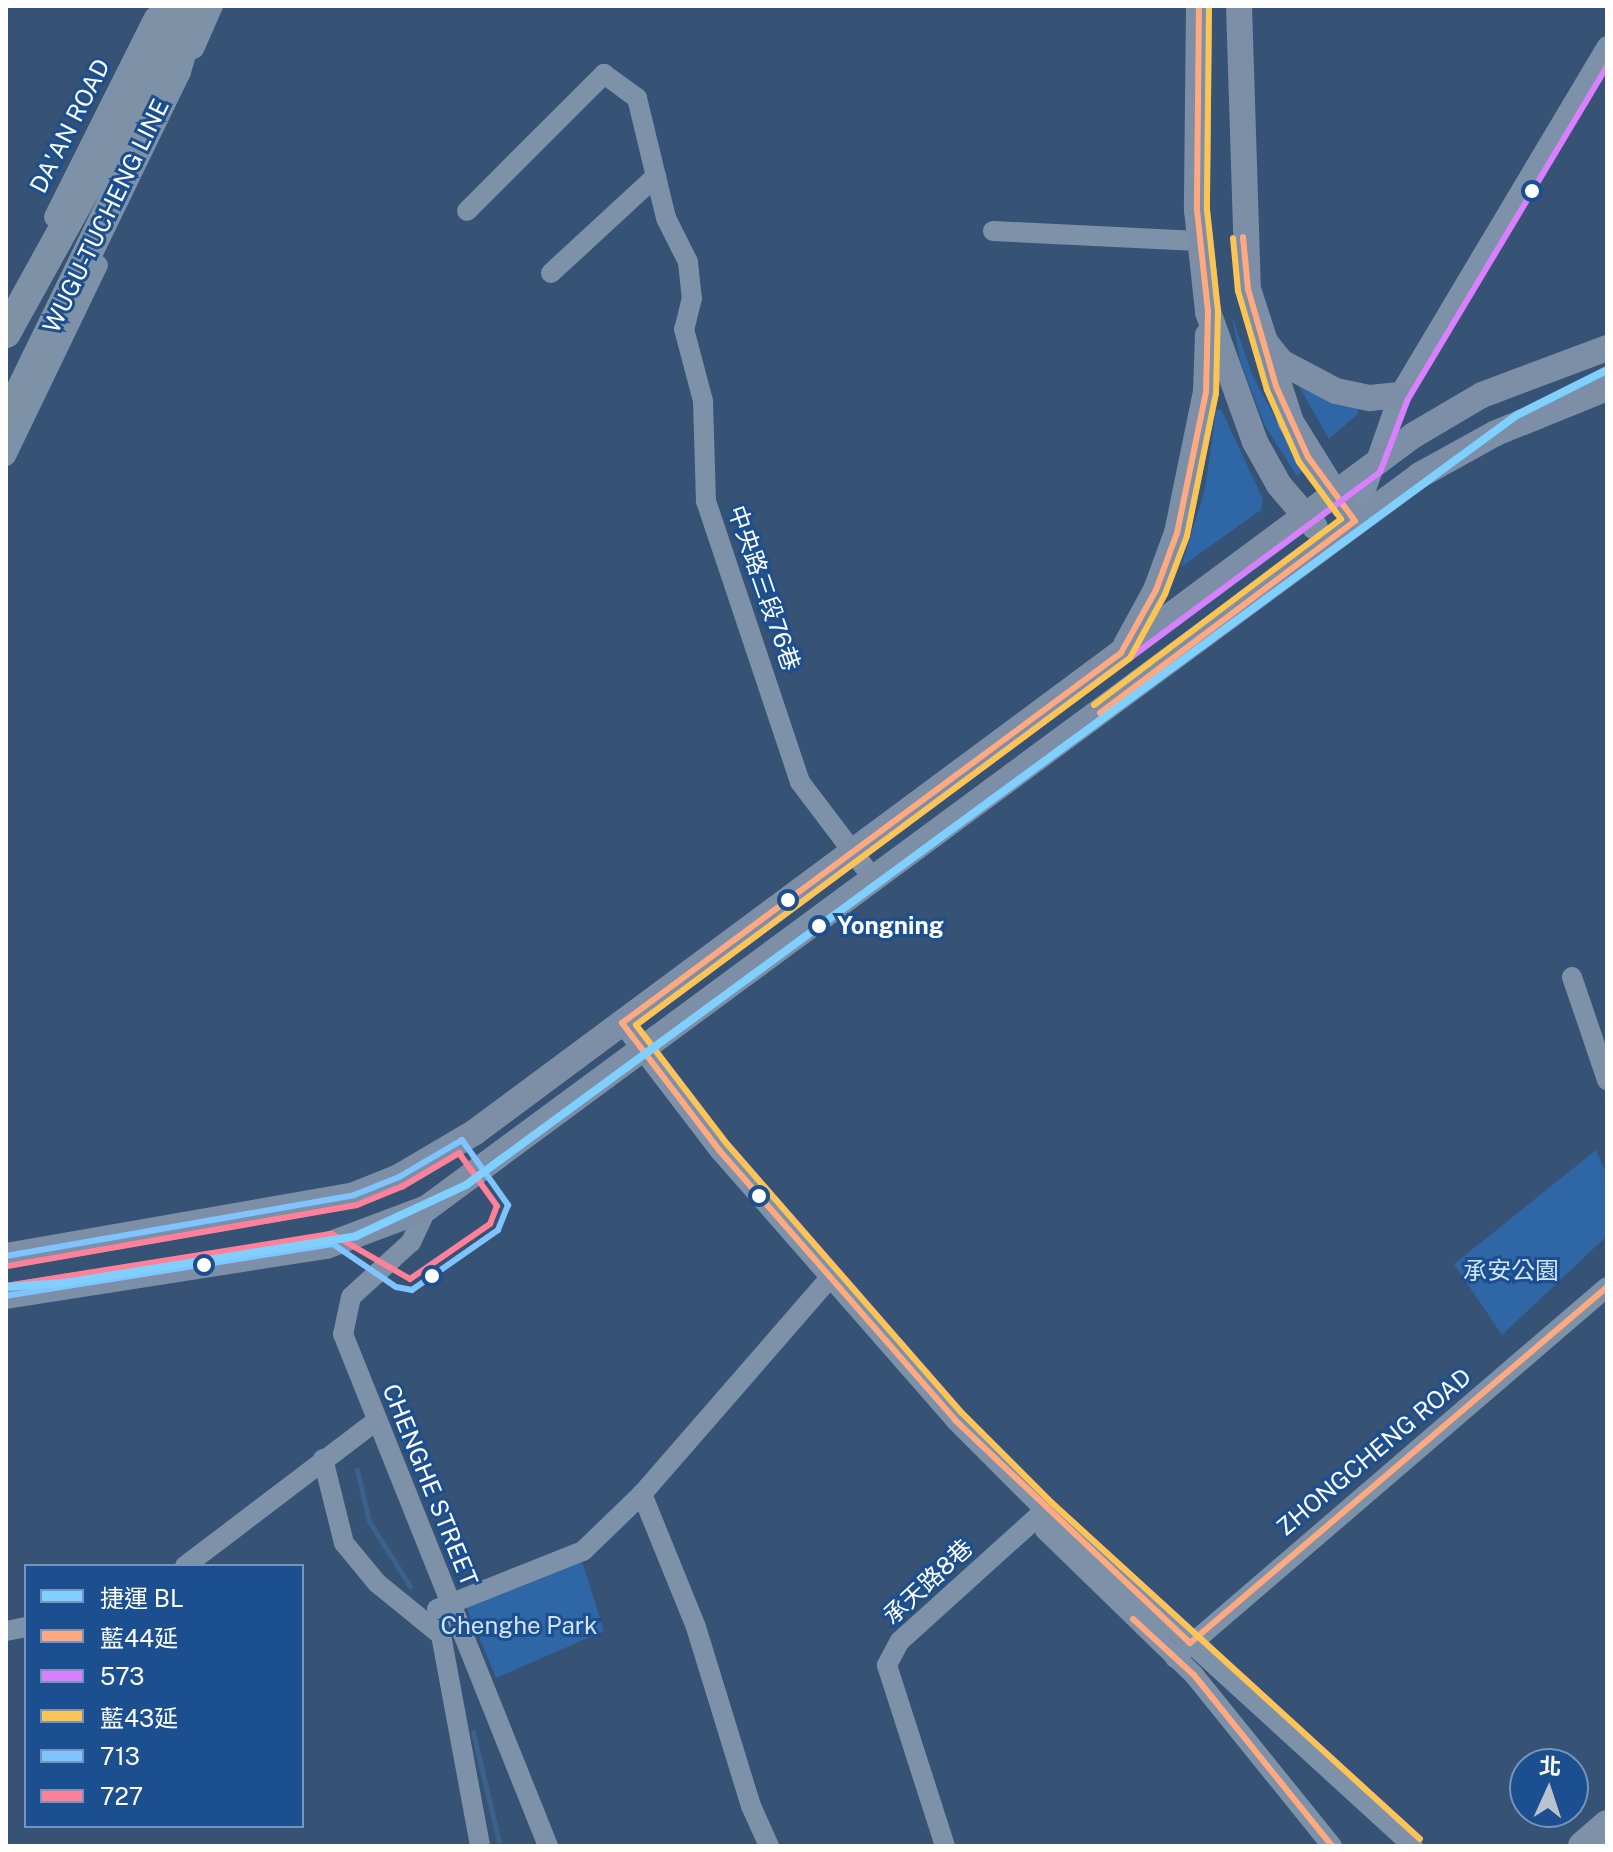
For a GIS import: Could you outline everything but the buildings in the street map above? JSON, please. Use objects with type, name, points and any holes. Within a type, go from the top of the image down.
[{"type":"highway","name":"WUGU-TUCHENG LINE","points":[[6,333],[140,90],[171,6]]},
{"type":"highway","name":"WUGU-TUCHENG LINE","points":[[6,421],[176,71],[193,6]]},
{"type":"highway","points":[[6,376],[117,146],[193,6]]},
{"type":"highway","points":[[1583,1846],[1607,1825]]},
{"type":"main road","points":[[1121,653],[1156,590],[1177,533],[1206,392],[1208,312],[1198,241],[1199,6]]},
{"type":"main road","points":[[1239,6],[1242,231],[1248,289],[1260,337],[1291,422],[1334,494],[1355,521]]},
{"type":"main road","points":[[1208,312],[1255,442],[1279,485],[1328,542]]},
{"type":"main road","points":[[1260,337],[1281,362],[1336,391],[1370,398],[1399,395]]},
{"type":"main road","points":[[6,1256],[354,1195],[399,1177],[462,1140],[1373,465],[1482,395],[1607,348]]},
{"type":"main road","points":[[6,1296],[326,1246],[427,1208],[875,881],[1355,521],[1461,451],[1607,388]]},
{"type":"main road","points":[[462,1140],[483,1170]]},
{"type":"street","name":"DA'AN ROAD","points":[[6,313],[160,6]]},
{"type":"street","points":[[6,456],[213,6]]},
{"type":"street","points":[[1355,521],[1399,395],[1607,46]]},
{"type":"street","name":"中央路三段76巷","points":[[467,211],[604,74],[637,98],[666,218],[688,262],[692,298],[684,329],[703,401],[706,501],[800,782],[875,881]]},
{"type":"street","points":[[551,273],[656,176]]},
{"type":"street","points":[[993,231],[1198,241]]},
{"type":"street","points":[[1572,977],[1607,1080]]},
{"type":"street","points":[[622,1023],[719,1150],[955,1420],[1045,1510],[1394,1836],[1413,1846]]},
{"type":"street","name":"CHENGHE STREET","points":[[427,1208],[411,1242],[369,1278],[346,1309],[343,1334],[548,1846]]},
{"type":"street","points":[[422,1619],[448,1601],[583,1551],[642,1494],[830,1278]]},
{"type":"street","name":"ZHONGCHENG ROAD","points":[[1175,1658],[1607,1287]]},
{"type":"street","points":[[188,1564],[376,1421]]},
{"type":"street","points":[[323,1459],[344,1543],[377,1583],[441,1635],[480,1846]]},
{"type":"street","points":[[642,1494],[696,1627],[751,1806],[769,1846]]},
{"type":"street","points":[[1045,1510],[1045,1530],[1175,1658],[1327,1838],[1345,1846]]},
{"type":"street","name":"承天路8巷","points":[[945,1846],[887,1665],[900,1641],[1045,1510]]},
{"type":"green space","points":[[1232,316],[1252,374],[1303,471],[1297,476],[1265,426],[1240,360]]},
{"type":"green space","points":[[1297,383],[1358,406],[1358,414],[1329,439]]},
{"type":"green space","points":[[1221,409],[1263,499],[1261,510],[1181,567],[1205,489],[1216,411]]},
{"type":"green space","name":"承安公園","points":[[1596,1150],[1607,1175],[1607,1236],[1502,1335],[1454,1264]]},
{"type":"green space","name":"Chenghe Park","points":[[581,1558],[604,1631],[496,1678],[466,1606]]},
{"type":"waterway","points":[[357,1470],[369,1521],[410,1586]]},
{"type":"waterway","points":[[473,1732],[500,1846]]},
{"type":"metro line","name":"BL","points":[[6,1287],[64,1283],[356,1236],[466,1185],[1517,415],[1607,370]]},
{"type":"transit line","name":"藍44延","points":[[1199,6],[1197,210],[1208,312],[1206,392],[1177,533],[1156,590],[1121,653],[622,1023],[719,1150],[955,1420],[1190,1643],[1607,1287]]},
{"type":"transit line","name":"藍43延","points":[[1209,6],[1207,210],[1218,311],[1216,393],[1187,536],[1165,594],[1130,658],[636,1025],[727,1144],[962,1413],[1052,1503],[1420,1839]]},
{"type":"transit line","name":"573","points":[[1420,1839],[1052,1503],[962,1413],[727,1144],[636,1025],[1380,472],[1408,399],[1607,66]]},
{"type":"transit line","name":"藍44延","points":[[1100,713],[1355,521],[1308,457],[1276,386],[1248,289],[1243,237]]},
{"type":"transit line","name":"藍43延","points":[[1094,705],[1341,519],[1299,462],[1267,390],[1238,291],[1233,238]]},
{"type":"transit line","name":"713","points":[[6,1256],[354,1195],[399,1177],[462,1140],[508,1205],[498,1230],[412,1290],[396,1287],[333,1244],[6,1296]]},
{"type":"transit line","name":"727","points":[[6,1286],[332,1234],[410,1279],[490,1224],[497,1206],[459,1153],[403,1186],[357,1205],[8,1266]]},
{"type":"transit line","name":"藍44延","points":[[1133,1619],[1194,1675],[1332,1846]]},
{"type":"place","name":"Yongning","points":[[819,926]]}]
